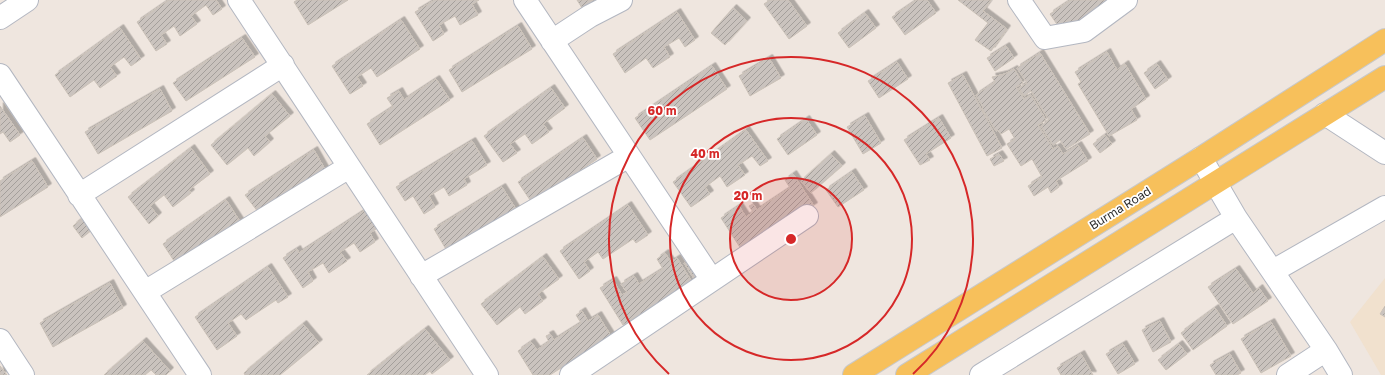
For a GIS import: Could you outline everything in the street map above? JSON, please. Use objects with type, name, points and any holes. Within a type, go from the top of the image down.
[{"type":"main road","name":"Burma Road","points":[[854,375],[1201,158],[1385,40]]},
{"type":"main road","points":[[907,375],[1385,77]]},
{"type":"street","points":[[0,18],[27,0]]},
{"type":"street","points":[[239,0],[487,375]]},
{"type":"street","points":[[525,0],[712,280]]},
{"type":"street","points":[[552,40],[590,16],[621,0]]},
{"type":"street","points":[[1019,0],[1045,38],[1084,31],[1126,0]]},
{"type":"street","points":[[79,195],[283,65]]},
{"type":"street","points":[[0,75],[200,375]]},
{"type":"street","points":[[1325,114],[1385,152]]},
{"type":"street","points":[[421,276],[629,156]]},
{"type":"street","points":[[1201,158],[1236,218],[1342,375]]},
{"type":"street","points":[[145,292],[349,167]]},
{"type":"street","points":[[1273,272],[1385,207]]},
{"type":"street","points":[[571,375],[807,216]]},
{"type":"street","points":[[980,375],[1236,218]]},
{"type":"street","points":[[0,340],[23,375]]},
{"type":"street","points":[[1288,375],[1326,350]]},
{"type":"shaded area","points":[[1385,278],[1385,375],[1381,375],[1350,322]]},
{"type":"building","points":[[169,0],[216,0],[222,9],[213,15],[206,5],[191,16],[197,24],[180,36],[174,26],[161,35],[167,44],[156,51],[137,22]]},
{"type":"building","points":[[297,0],[348,0],[308,25],[294,2]]},
{"type":"building","points":[[435,0],[479,0],[472,4],[478,15],[460,25],[455,16],[439,25],[444,34],[433,41],[415,12]]},
{"type":"building","points":[[577,0],[608,0],[586,14]]},
{"type":"building","points":[[770,0],[788,0],[807,26],[789,39],[764,4]]},
{"type":"building","points":[[917,0],[927,0],[936,13],[905,35],[892,17]]},
{"type":"building","points":[[958,0],[991,0],[983,11],[1007,29],[991,51],[975,40],[988,23]]},
{"type":"building","points":[[1071,0],[1120,0],[1065,36],[1050,14]]},
{"type":"building","points":[[733,8],[747,21],[725,45],[711,33]]},
{"type":"building","points":[[677,12],[695,40],[685,47],[679,38],[664,47],[670,57],[653,68],[646,58],[625,73],[613,54]]},
{"type":"building","points":[[865,13],[876,28],[849,48],[838,33]]},
{"type":"building","points":[[401,20],[420,49],[377,77],[371,68],[357,77],[363,86],[350,94],[332,66]]},
{"type":"building","points":[[518,26],[532,49],[462,92],[449,70]]},
{"type":"building","points":[[120,28],[141,59],[131,66],[124,57],[110,67],[117,76],[100,88],[94,80],[70,97],[55,75]]},
{"type":"building","points":[[242,38],[255,57],[186,101],[173,83]]},
{"type":"building","points":[[1006,46],[1014,58],[995,71],[987,58]]},
{"type":"building","points":[[1107,52],[1117,70],[1125,64],[1146,99],[1131,109],[1137,120],[1109,136],[1078,84],[1081,82],[1075,72]]},
{"type":"building","points":[[1040,53],[1090,134],[1066,149],[1060,140],[1053,145],[1041,126],[1049,120],[1031,91],[1024,96],[1019,88],[1027,83],[1017,68]]},
{"type":"building","points":[[769,58],[781,78],[750,96],[739,76]]},
{"type":"building","points":[[897,62],[908,79],[879,98],[868,81]]},
{"type":"building","points":[[1157,64],[1168,80],[1155,89],[1144,73]]},
{"type":"building","points":[[712,66],[727,89],[650,140],[635,118]]},
{"type":"building","points":[[1014,69],[1023,83],[1016,87],[1024,99],[1031,95],[1046,120],[1038,125],[1053,149],[1058,146],[1063,154],[1078,145],[1088,161],[1056,181],[1059,187],[1051,193],[1048,187],[1034,196],[1028,186],[1042,177],[1032,159],[1021,166],[1007,144],[1015,139],[1009,129],[1001,134],[998,130],[996,131],[976,95],[995,82],[992,77],[1005,74]]},
{"type":"building","points":[[963,75],[1002,148],[987,156],[948,83]]},
{"type":"building","points":[[436,79],[450,100],[380,145],[367,124],[393,107],[387,98],[399,91],[404,100]]},
{"type":"building","points":[[551,88],[565,108],[543,124],[549,132],[532,144],[525,134],[510,144],[517,153],[503,162],[484,136]]},
{"type":"building","points":[[160,89],[172,111],[98,154],[85,132]]},
{"type":"building","points":[[272,94],[290,116],[265,136],[270,142],[254,156],[248,148],[227,165],[211,145]]},
{"type":"building","points":[[0,106],[20,135],[10,142],[3,132],[0,134]]},
{"type":"building","points":[[865,116],[881,143],[863,154],[847,127]]},
{"type":"building","points":[[939,118],[951,138],[926,154],[930,160],[920,165],[904,140]]},
{"type":"building","points":[[806,119],[817,135],[788,155],[777,139]]},
{"type":"building","points":[[746,130],[768,161],[760,166],[752,156],[738,165],[745,175],[727,187],[720,176],[705,187],[710,194],[691,207],[673,182]]},
{"type":"building","points":[[1105,135],[1112,144],[1100,153],[1093,144]]},
{"type":"building","points":[[583,138],[597,159],[532,203],[518,182]]},
{"type":"building","points":[[472,141],[487,165],[464,179],[467,185],[449,196],[444,187],[429,196],[435,207],[424,214],[413,196],[405,201],[396,187]]},
{"type":"building","points":[[191,148],[210,174],[189,190],[191,193],[173,207],[164,195],[150,206],[158,216],[149,224],[128,197]]},
{"type":"building","points":[[314,150],[327,173],[262,217],[245,195]]},
{"type":"building","points":[[831,154],[842,166],[811,193],[801,181]]},
{"type":"building","points":[[999,154],[1004,161],[994,166],[990,159]]},
{"type":"building","points":[[32,161],[48,187],[0,217],[0,181]]},
{"type":"building","points":[[852,172],[864,190],[838,207],[826,190]]},
{"type":"building","points":[[793,174],[814,206],[743,252],[721,218],[739,206],[746,217],[753,212],[749,206],[753,204],[757,210],[790,188],[785,180]]},
{"type":"building","points":[[502,187],[519,214],[450,256],[434,229]]},
{"type":"building","points":[[226,200],[243,226],[178,267],[163,244]]},
{"type":"building","points":[[628,205],[648,235],[636,243],[633,239],[603,259],[598,252],[584,262],[590,271],[579,279],[560,251]]},
{"type":"building","points":[[367,209],[379,227],[370,233],[375,242],[360,252],[354,243],[340,252],[347,261],[329,273],[323,263],[308,272],[313,281],[303,288],[283,258],[297,249],[299,253]]},
{"type":"building","points":[[84,217],[93,229],[82,238],[73,226]]},
{"type":"building","points":[[665,253],[671,262],[677,258],[692,282],[623,325],[600,288],[613,280],[622,295],[627,292],[621,284],[634,276],[639,284],[663,269],[657,259]]},
{"type":"building","points":[[543,257],[559,279],[538,294],[543,301],[525,314],[520,307],[497,325],[481,304]]},
{"type":"building","points":[[692,258],[707,283],[700,288],[684,263]]},
{"type":"building","points":[[268,267],[288,297],[278,303],[276,300],[246,320],[241,314],[228,323],[237,336],[217,350],[195,317]]},
{"type":"building","points":[[1236,269],[1253,293],[1259,288],[1268,301],[1233,324],[1208,287]]},
{"type":"building","points":[[110,283],[123,308],[53,347],[40,323]]},
{"type":"building","points":[[1385,306],[1385,317],[1380,314]]},
{"type":"building","points":[[1215,308],[1227,326],[1193,350],[1181,333]]},
{"type":"building","points":[[582,311],[588,321],[598,315],[611,336],[550,375],[533,375],[518,351],[531,342],[537,350],[549,342],[546,336],[550,334],[554,340],[581,323],[576,315]]},
{"type":"building","points":[[1160,321],[1171,342],[1153,352],[1142,330]]},
{"type":"building","points":[[1271,322],[1291,356],[1261,373],[1241,339]]},
{"type":"building","points":[[303,324],[319,343],[280,375],[245,375],[244,373]]},
{"type":"building","points":[[425,329],[450,360],[432,374],[430,371],[425,375],[367,375]]},
{"type":"building","points":[[143,341],[170,371],[166,375],[156,375],[151,370],[145,375],[104,375]]},
{"type":"building","points":[[1123,344],[1135,364],[1118,374],[1106,354]]},
{"type":"building","points":[[1179,344],[1187,354],[1166,370],[1158,360]]},
{"type":"building","points":[[1081,354],[1093,375],[1061,375],[1057,368]]},
{"type":"building","points":[[1230,354],[1241,373],[1237,375],[1216,375],[1210,365]]},
{"type":"building","points":[[0,366],[7,375],[0,375]]}]
